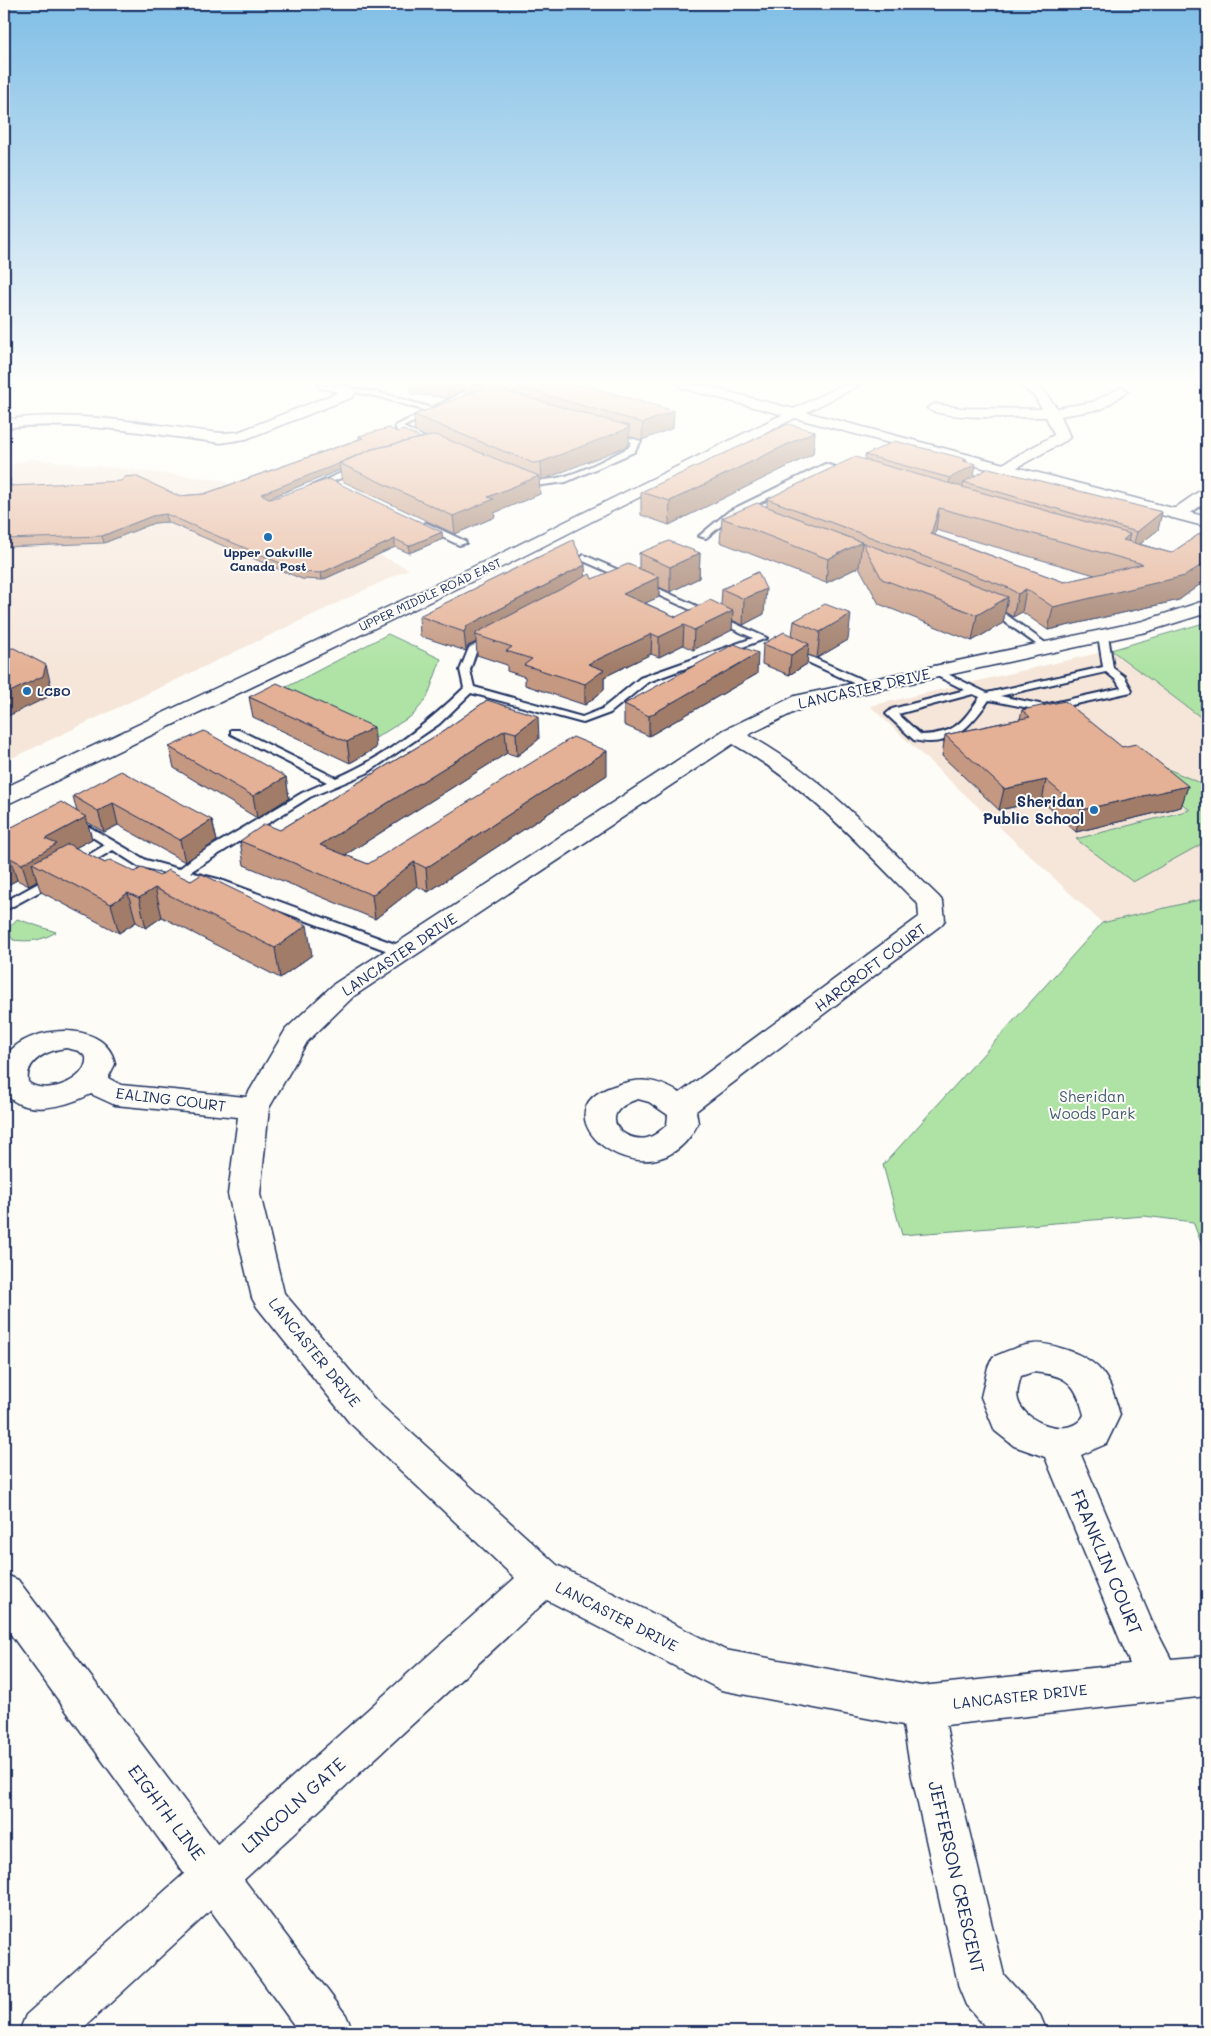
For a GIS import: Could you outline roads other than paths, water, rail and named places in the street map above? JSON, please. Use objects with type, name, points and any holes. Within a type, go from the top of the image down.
[{"type":"street","points":[[539,522],[626,480]]},
{"type":"street","name":"UPPER MIDDLE ROAD EAST","points":[[4,797],[226,689],[500,561],[661,480]]},
{"type":"street","points":[[1033,480],[1207,522]]},
{"type":"street","points":[[1178,514],[1207,493]]},
{"type":"street","name":"UPPER MIDDLE ROAD EAST","points":[[84,739],[462,555]]},
{"type":"street","name":"LANCASTER DRIVE","points":[[1207,606],[1180,617],[1103,635],[802,700],[732,735],[344,990],[296,1036],[254,1108],[244,1194],[269,1298],[362,1411],[543,1578],[721,1670],[921,1707],[1207,1676]]},
{"type":"street","name":"HARCROFT COURT","points":[[680,1108],[932,920],[930,902],[800,778],[750,744],[732,735]]},
{"type":"street","name":"EALING COURT","points":[[91,1081],[115,1095],[254,1108]]},
{"type":"street","name":"FRANKLIN COURT","points":[[1058,1444],[1138,1635],[1159,1680]]},
{"type":"street","name":"LINCOLN GATE","points":[[43,2032],[543,1578]]},
{"type":"street","name":"EIGHTH LINE","points":[[4,1593],[329,2032]]},
{"type":"street","name":"JEFFERSON CRESCENT","points":[[921,1707],[934,1777],[983,1988],[1023,2032]]},
{"type":"lane","points":[[521,480],[532,484],[557,483],[564,480]]},
{"type":"lane","points":[[703,536],[732,513],[799,480]]},
{"type":"lane","points":[[304,490],[330,481],[339,485]]},
{"type":"lane","points":[[732,513],[759,523]]},
{"type":"lane","points":[[418,522],[462,555]]},
{"type":"lane","points":[[584,558],[614,576],[771,642],[868,686]]},
{"type":"lane","points":[[975,604],[1001,616],[1046,648]]},
{"type":"lane","points":[[469,689],[465,670],[472,650],[506,632]]},
{"type":"lane","points":[[934,671],[971,691],[1044,708],[1127,690],[1120,678],[1108,669],[1103,635]]},
{"type":"lane","points":[[469,689],[583,720],[606,712],[644,680],[771,642]]},
{"type":"lane","points":[[971,691],[896,711],[892,714],[918,738],[951,734],[965,728],[986,696],[1108,669]]},
{"type":"lane","points":[[181,873],[198,860],[306,795],[363,771],[435,722],[469,689]]},
{"type":"lane","points":[[235,732],[337,783]]},
{"type":"lane","points":[[69,818],[142,863],[214,882],[401,951]]},
{"type":"lane","points":[[4,907],[114,845]]},
{"type":"place","name":"Upper Oakville Canada Post","points":[[268,537]]},
{"type":"place","name":"LCBO","points":[[27,691]]},
{"type":"place","name":"Sheridan Public School","points":[[1094,810]]},
{"type":"park label","name":"Sheridan Woods Park","points":[[1092,1104]]}]
